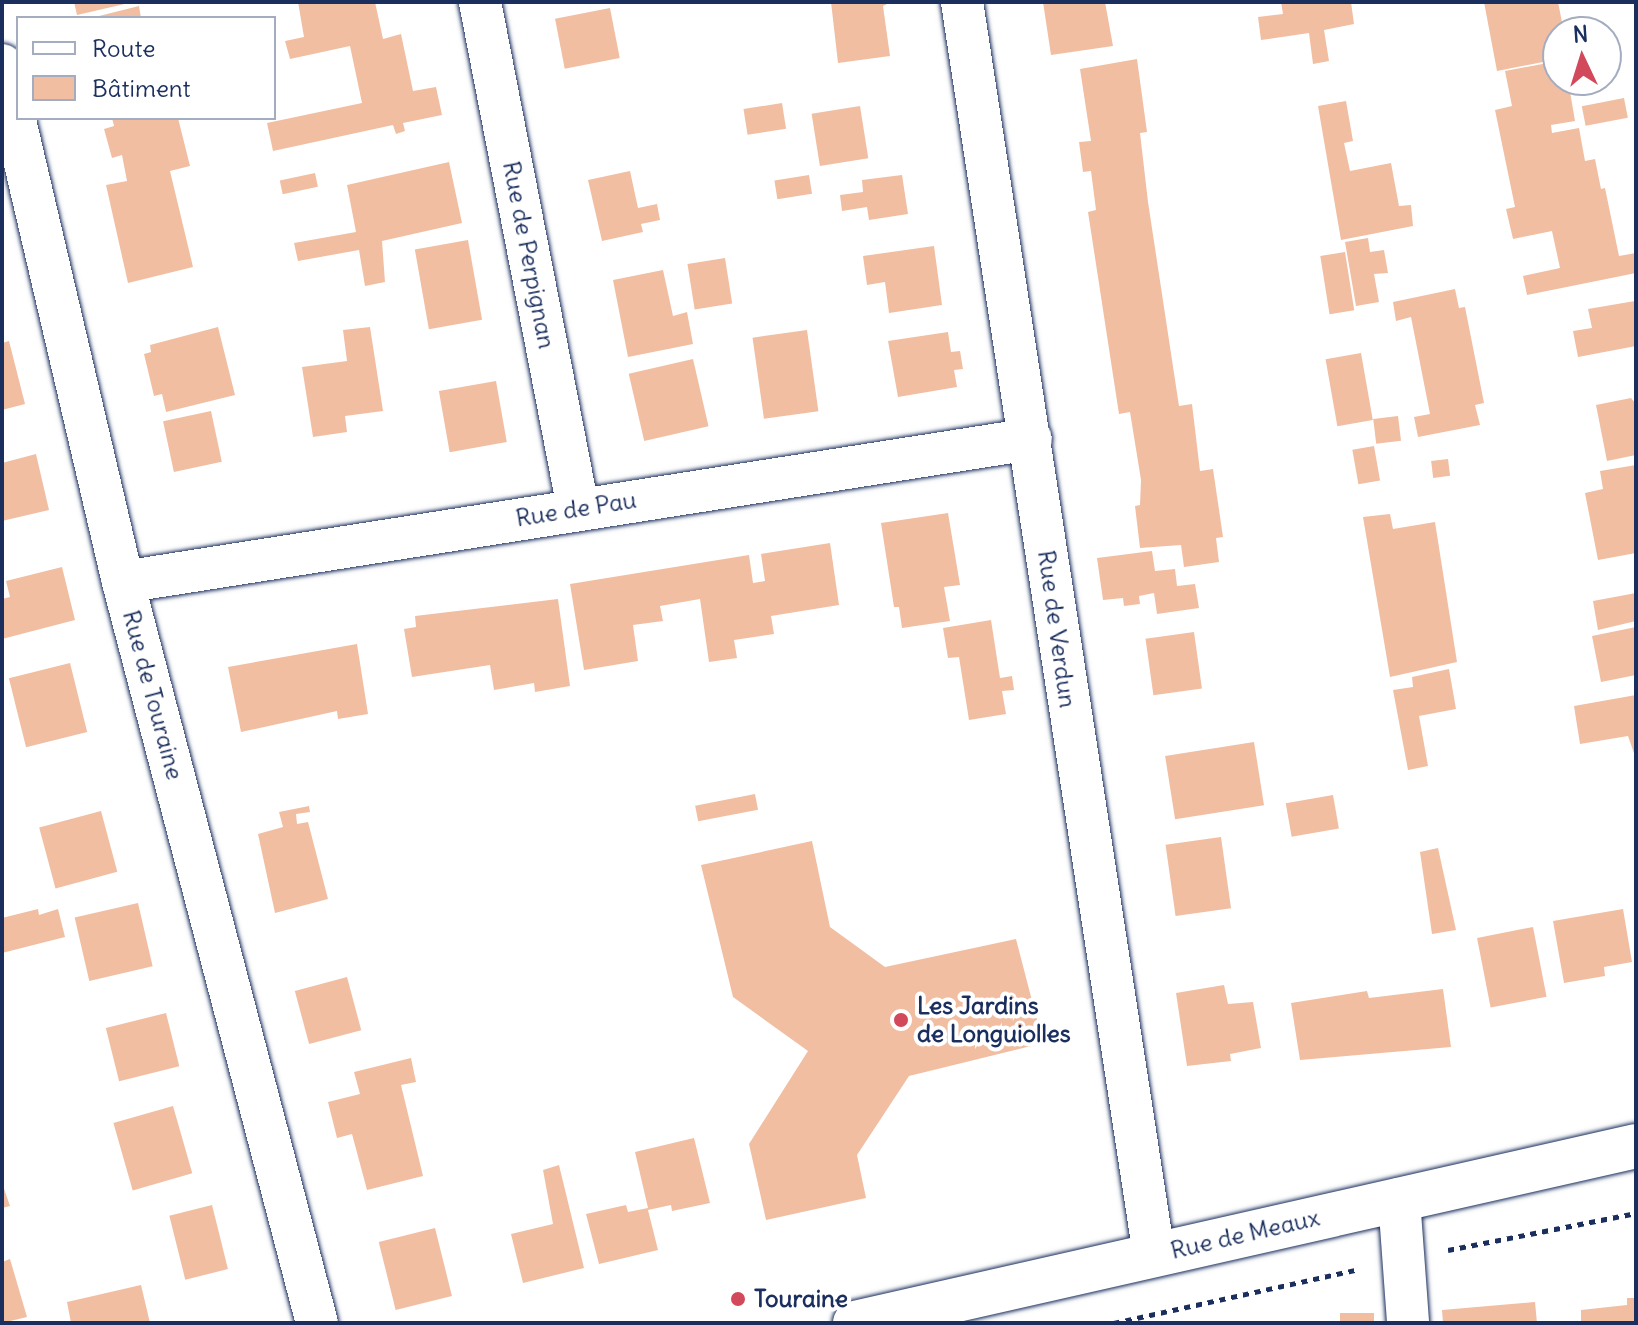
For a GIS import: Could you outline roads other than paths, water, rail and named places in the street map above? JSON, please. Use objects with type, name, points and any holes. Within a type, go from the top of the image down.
[{"type":"main road","name":"Rue de Meaux","points":[[855,1323],[1636,1146]]},
{"type":"street","name":"Rue de Perpignan","points":[[480,2],[578,508]]},
{"type":"street","name":"Rue de Verdun","points":[[962,2],[1031,439],[1073,744],[1154,1255]]},
{"type":"street","name":"Rue de Touraine","points":[[2,65],[123,582],[317,1323]]},
{"type":"street","name":"Rue de Pau","points":[[123,582],[1031,439]]},
{"type":"street","points":[[1399,1199],[1408,1323]]},
{"type":"place","name":"Les Jardins de Longuiolles","points":[[901,1020]]},
{"type":"place","name":"Touraine","points":[[738,1299]]}]
